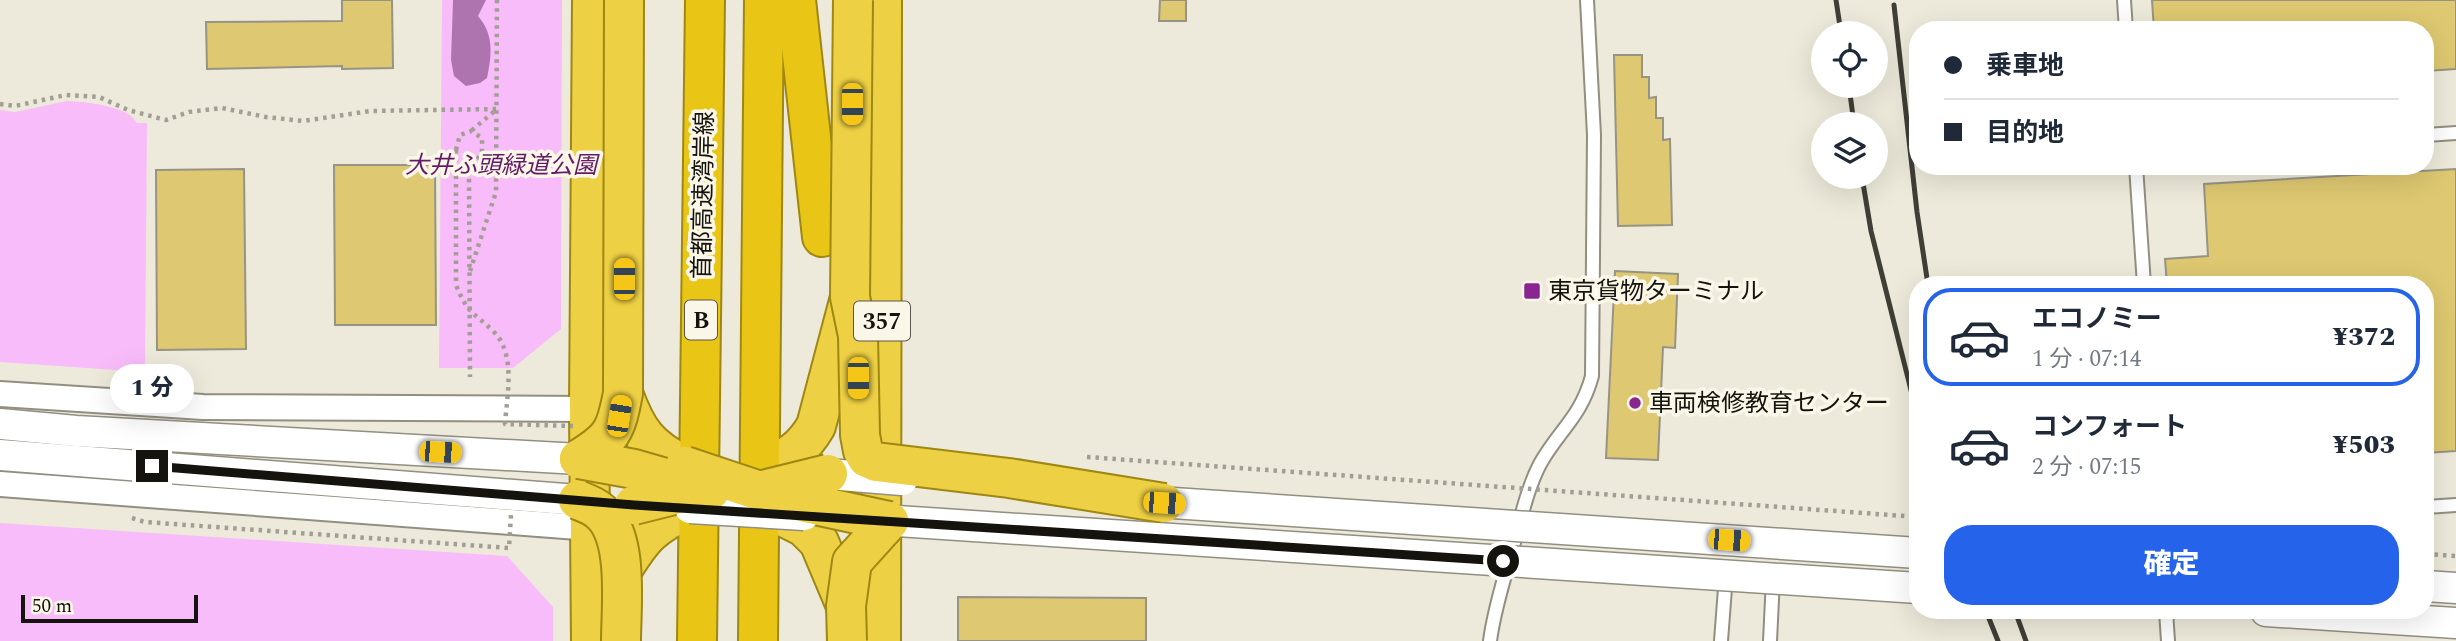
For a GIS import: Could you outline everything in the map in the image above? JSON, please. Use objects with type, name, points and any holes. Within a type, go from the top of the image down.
[{"type":"highway","points":[[591,641],[583,432],[592,0]]},
{"type":"highway","points":[[583,432],[598,448],[611,435],[619,416],[623,393],[624,0]]},
{"type":"highway","name":"首都高速湾岸線","points":[[697,641],[705,0]]},
{"type":"highway","points":[[758,641],[764,0]]},
{"type":"highway","points":[[796,0],[822,237]]},
{"type":"highway","points":[[853,0],[850,297],[858,336],[860,435],[863,451],[876,462],[1009,478],[1164,503]]},
{"type":"highway","name":"357","points":[[881,641],[882,0]]},
{"type":"highway","points":[[621,572],[640,541],[662,522],[730,490],[794,453],[807,442],[816,426],[850,297]]},
{"type":"highway","points":[[623,393],[633,421],[646,441],[662,454],[804,527],[819,541],[846,623]]},
{"type":"highway","points":[[583,432],[634,469],[889,521]]},
{"type":"highway","points":[[634,505],[828,474]]},
{"type":"highway","points":[[585,514],[600,511],[608,521],[618,547],[621,572],[621,641]]},
{"type":"highway","points":[[846,623],[852,562],[889,521]]},
{"type":"street","points":[[0,394],[583,432]]},
{"type":"street","points":[[0,424],[75,445],[585,514]]},
{"type":"street","points":[[0,455],[75,445],[583,432]]},
{"type":"street","points":[[828,474],[1164,503],[1909,552]]},
{"type":"street","points":[[0,484],[585,514],[634,505]]},
{"type":"street","points":[[889,521],[1909,587]]},
{"type":"street","points":[[2434,587],[2456,588]]},
{"type":"street","points":[[2393,619],[2456,623]]},
{"type":"lane","points":[[1490,641],[1496,609],[1530,486],[1541,463],[1578,412],[1587,396],[1592,376],[1594,148],[1587,0]]},
{"type":"lane","points":[[2124,0],[2125,21]]},
{"type":"lane","points":[[2434,134],[2456,133]]},
{"type":"lane","points":[[2137,175],[2143,276]]},
{"type":"lane","points":[[2434,506],[2456,505]]},
{"type":"lane","points":[[1721,641],[1726,575]]},
{"type":"lane","points":[[1770,641],[1773,578]]},
{"type":"lane","points":[[2167,619],[2168,641]]},
{"type":"path","points":[[468,276],[496,192],[498,0]]},
{"type":"path","points":[[0,104],[15,106],[66,95],[99,97],[128,110],[166,120],[189,112],[222,108],[303,121],[370,111],[497,109]]},
{"type":"path","points":[[497,109],[471,131],[460,135],[456,150],[456,285],[465,306],[496,334],[503,345],[507,371],[505,424],[583,432]]},
{"type":"path","points":[[470,377],[469,172],[482,152],[482,138],[471,131]]},
{"type":"path","points":[[1074,456],[1909,516]]},
{"type":"path","points":[[132,518],[145,522],[509,548],[511,514]]},
{"type":"path","points":[[2434,555],[2456,556]]},
{"type":"green space","name":"大井ふ頭緑道公園","points":[[442,0],[562,0],[561,329],[513,368],[439,368]]},
{"type":"green space","points":[[67,101],[115,108],[132,117],[137,123],[147,123],[145,372],[0,362],[0,110],[15,112]]},
{"type":"green space","points":[[0,523],[507,556],[553,607],[553,641],[0,641]]},
{"type":"shaded area","points":[[453,0],[486,0],[478,16],[487,30],[491,53],[487,78],[480,83],[466,86],[454,76],[451,60]]},
{"type":"building","points":[[342,0],[392,0],[393,68],[342,69],[342,66],[207,69],[206,22],[342,21]]},
{"type":"building","points":[[1160,0],[1186,0],[1186,21],[1159,21]]},
{"type":"building","points":[[2152,0],[2456,0],[2456,69],[2434,70],[2434,21],[2153,21]]},
{"type":"building","points":[[1614,55],[1642,55],[1642,77],[1649,77],[1649,98],[1656,97],[1656,118],[1663,118],[1663,140],[1670,139],[1672,225],[1618,226]]},
{"type":"building","points":[[334,165],[435,165],[436,325],[335,325]]},
{"type":"building","points":[[244,169],[246,349],[157,350],[156,170]]},
{"type":"building","points":[[2456,169],[2456,451],[2434,452],[2434,276],[2166,276],[2165,259],[2208,256],[2204,184],[2355,175],[2434,175],[2434,170]]},
{"type":"building","name":"車両検修教育センター","points":[[1615,271],[1678,274],[1675,348],[1663,347],[1658,460],[1606,458]]},
{"type":"building","points":[[958,597],[1146,598],[1146,641],[958,641]]},
{"type":"railway","points":[[1836,0],[1839,21]]},
{"type":"railway","points":[[1894,5],[1909,140]]},
{"type":"railway","points":[[1851,98],[1852,112]]},
{"type":"railway","points":[[1913,175],[1927,276]]},
{"type":"railway","points":[[1864,189],[1871,231],[1909,382]]},
{"type":"railway","points":[[1989,619],[1998,641]]},
{"type":"railway","points":[[2018,619],[2026,641]]},
{"type":"place","name":"東京貨物ターミナル","points":[[1532,291]]},
{"type":"place","name":"車両検修教育センター","points":[[1635,403]]},
{"type":"route","points":[[152,466],[634,505],[1503,561]]}]
